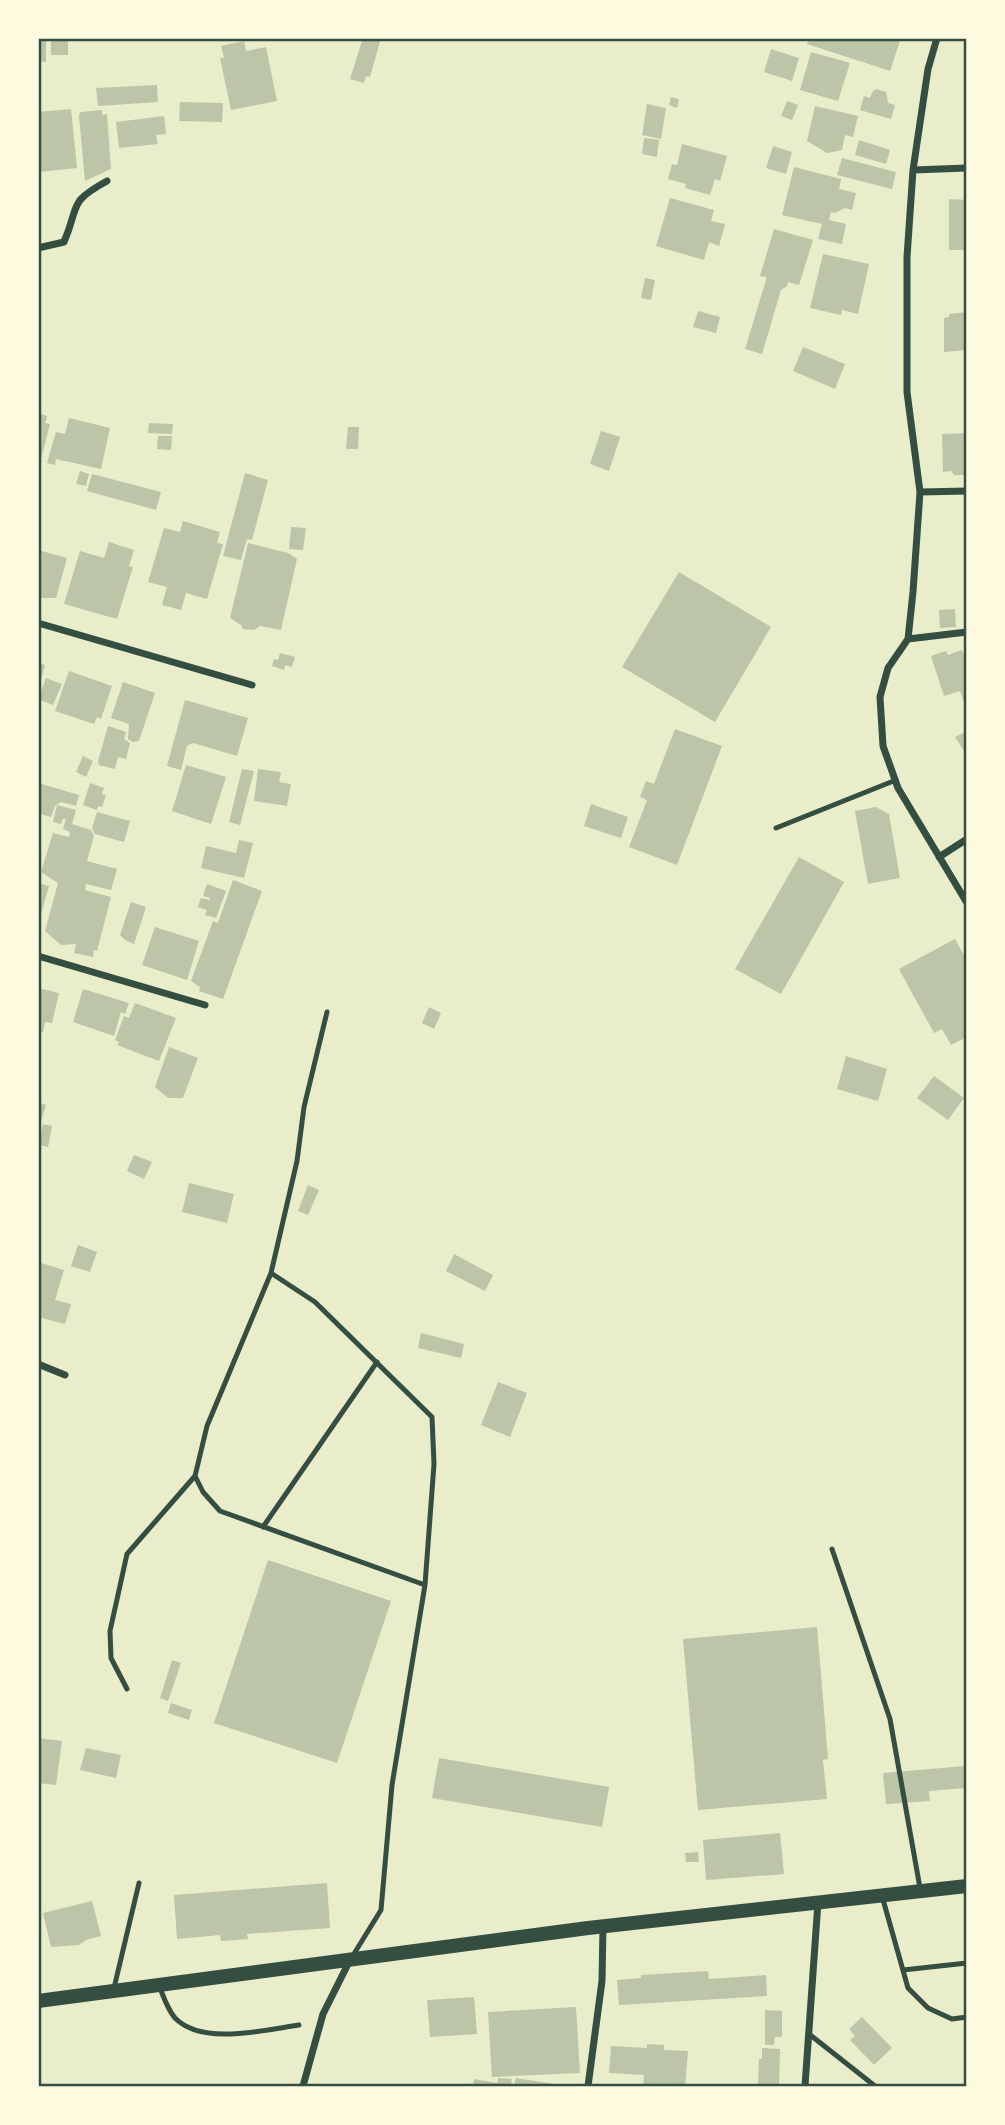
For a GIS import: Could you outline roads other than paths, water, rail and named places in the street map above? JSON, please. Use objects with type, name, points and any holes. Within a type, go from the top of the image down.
[{"type":"main road","points":[[38,2001],[603,1926],[967,1886]]},
{"type":"street","points":[[937,38],[928,69],[913,170],[905,315],[907,392],[920,492],[908,639],[888,668],[880,697],[883,746],[896,780],[967,903]]},
{"type":"street","points":[[913,170],[967,168]]},
{"type":"street","points":[[38,248],[64,242],[76,203],[85,193],[107,181]]},
{"type":"street","points":[[920,492],[967,491]]},
{"type":"street","points":[[38,623],[252,684]]},
{"type":"street","points":[[908,639],[967,632]]},
{"type":"street","points":[[939,857],[967,839]]},
{"type":"street","points":[[38,956],[205,1005]]},
{"type":"street","points":[[38,1364],[65,1375]]},
{"type":"street","points":[[805,2087],[818,1901]]},
{"type":"street","points":[[588,2087],[602,1981],[603,1926]]},
{"type":"street","points":[[303,2087],[323,2014],[350,1960]]},
{"type":"lane","points":[[776,828],[896,780]]},
{"type":"lane","points":[[127,1689],[111,1658],[110,1631],[127,1555],[195,1476],[207,1426],[271,1273],[297,1161],[304,1107],[327,1013]]},
{"type":"lane","points":[[271,1273],[315,1303],[432,1416],[435,1464],[425,1585],[392,1785],[381,1910],[350,1960]]},
{"type":"lane","points":[[263,1527],[377,1362]]},
{"type":"lane","points":[[195,1476],[203,1492],[220,1511],[425,1585]]},
{"type":"lane","points":[[832,1549],[890,1719],[920,1891]]},
{"type":"lane","points":[[114,1991],[139,1883]]},
{"type":"lane","points":[[882,1896],[908,1988],[928,2008],[953,2019],[967,2017]]},
{"type":"lane","points":[[903,1970],[967,1963]]},
{"type":"lane","points":[[159,1985],[173,2015],[194,2031],[223,2035],[299,2025]]},
{"type":"lane","points":[[809,2035],[876,2087]]}]
